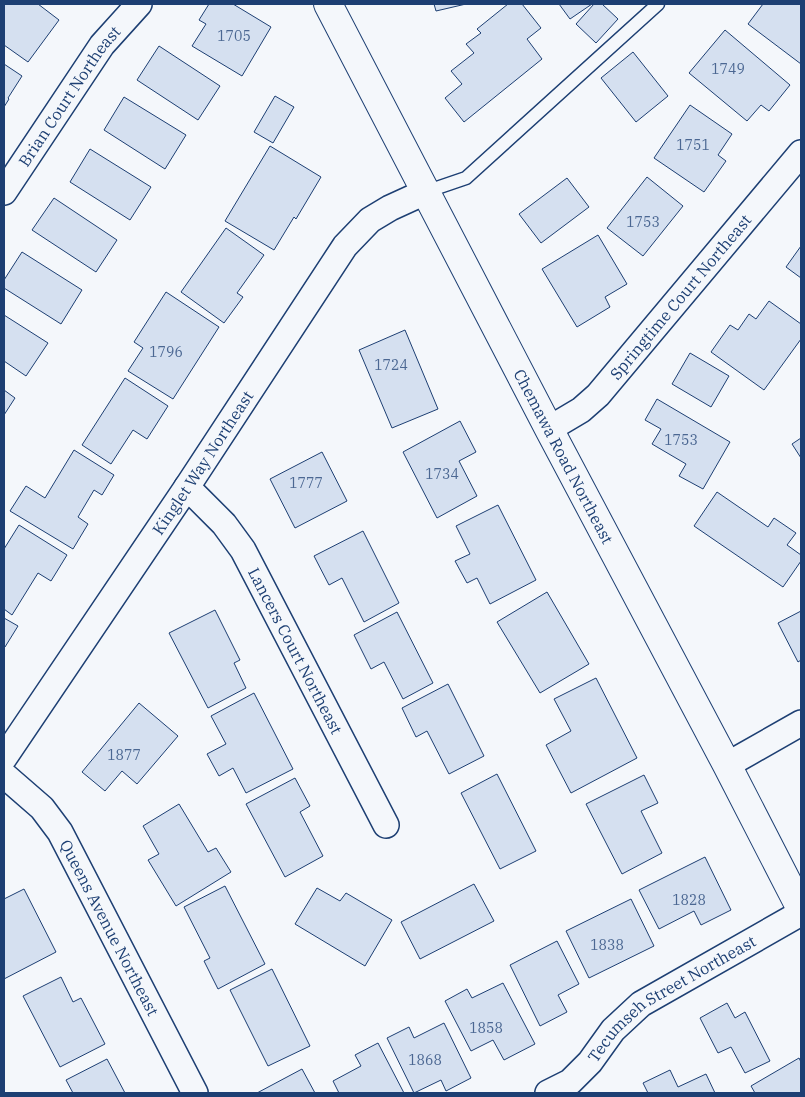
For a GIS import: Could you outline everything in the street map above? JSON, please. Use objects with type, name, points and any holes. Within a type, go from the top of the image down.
[{"type":"main road","name":"Chemawa Road Northeast","points":[[328,4],[801,909]]},
{"type":"street","name":"Brian Court Northeast","points":[[4,192],[102,45],[138,4]]},
{"type":"street","name":"Springtime Court Northeast","points":[[549,429],[581,410],[598,395],[801,153]]},
{"type":"street","name":"Kinglet Way Northeast","points":[[4,758],[187,487],[345,246],[370,220],[390,208],[425,192]]},
{"type":"street","name":"Lancers Court Northeast","points":[[187,487],[224,524],[243,550],[386,825]]},
{"type":"street","points":[[727,765],[801,723]]},
{"type":"street","name":"Queens Avenue Northeast","points":[[4,776],[42,808],[60,832],[195,1093]]},
{"type":"street","name":"Tecumseh Street Northeast","points":[[548,1093],[570,1082],[590,1062],[613,1030],[641,1004],[801,913]]},
{"type":"lane","points":[[425,192],[466,178],[658,4]]},
{"type":"building","points":[[5,4],[38,4],[59,20],[28,62],[4,45]]},
{"type":"building","points":[[209,4],[233,4],[271,27],[242,76],[192,46],[206,24],[199,20]]},
{"type":"building","points":[[434,4],[466,4],[436,11]]},
{"type":"building","points":[[508,4],[522,4],[541,28],[527,39],[542,59],[464,122],[445,98],[462,84],[451,71],[474,53],[466,44],[481,33],[477,29]]},
{"type":"building","points":[[559,4],[592,4],[570,19]]},
{"type":"building","points":[[594,4],[602,4],[618,19],[596,43],[576,24]]},
{"type":"building","points":[[763,4],[801,4],[801,64],[748,24]]},
{"type":"building","points":[[725,30],[790,85],[769,111],[761,105],[747,121],[689,73]]},
{"type":"building","points":[[159,46],[220,86],[198,120],[137,80]]},
{"type":"building","points":[[633,52],[668,96],[636,122],[601,78]]},
{"type":"building","points":[[4,64],[22,76],[4,107]]},
{"type":"building","points":[[275,96],[294,107],[273,143],[254,132]]},
{"type":"building","points":[[124,97],[186,135],[165,169],[104,130]]},
{"type":"building","points":[[690,105],[732,134],[718,155],[726,161],[704,192],[654,158]]},
{"type":"building","points":[[270,146],[321,177],[296,219],[294,217],[274,250],[225,221]]},
{"type":"building","points":[[90,149],[151,187],[130,220],[70,182]]},
{"type":"building","points":[[647,177],[683,206],[643,256],[607,228]]},
{"type":"building","points":[[567,178],[589,207],[541,243],[519,214]]},
{"type":"building","points":[[54,198],[117,240],[96,272],[32,230]]},
{"type":"building","points":[[226,228],[264,255],[237,293],[243,297],[224,323],[181,292]]},
{"type":"building","points":[[598,235],[627,284],[605,297],[610,307],[577,327],[542,269]]},
{"type":"building","points":[[801,246],[801,278],[786,267]]},
{"type":"building","points":[[22,252],[82,290],[61,324],[4,288],[4,280]]},
{"type":"building","points":[[166,292],[219,327],[173,399],[128,371],[143,348],[134,342]]},
{"type":"building","points":[[769,301],[801,324],[801,339],[764,390],[711,352],[730,325],[738,330],[749,314],[756,319]]},
{"type":"building","points":[[4,315],[48,343],[26,376],[4,361]]},
{"type":"building","points":[[405,330],[438,409],[392,428],[359,350]]},
{"type":"building","points":[[690,353],[729,376],[711,407],[672,384]]},
{"type":"building","points":[[125,378],[168,406],[147,439],[133,430],[111,464],[82,445]]},
{"type":"building","points":[[4,390],[15,398],[4,415]]},
{"type":"building","points":[[657,399],[730,442],[703,489],[679,476],[686,464],[652,444],[661,429],[645,420]]},
{"type":"building","points":[[460,421],[476,452],[459,461],[477,496],[437,518],[403,452]]},
{"type":"building","points":[[801,438],[801,458],[792,444]]},
{"type":"building","points":[[74,450],[114,475],[102,495],[94,490],[78,517],[88,524],[73,549],[10,511],[26,486],[45,498]]},
{"type":"building","points":[[322,452],[347,501],[295,528],[270,479]]},
{"type":"building","points":[[717,492],[768,527],[774,518],[796,533],[787,545],[801,555],[801,561],[783,587],[694,526]]},
{"type":"building","points":[[498,505],[536,580],[490,604],[477,578],[467,583],[455,561],[470,554],[456,526]]},
{"type":"building","points":[[19,525],[67,555],[51,581],[38,573],[12,615],[4,609],[4,549]]},
{"type":"building","points":[[363,531],[399,603],[364,622],[342,578],[329,585],[314,556]]},
{"type":"building","points":[[547,592],[589,664],[540,693],[497,622]]},
{"type":"building","points":[[215,610],[240,660],[234,663],[246,688],[208,708],[169,633]]},
{"type":"building","points":[[801,611],[801,660],[798,662],[778,623]]},
{"type":"building","points":[[397,612],[433,683],[403,699],[384,662],[371,669],[354,635]]},
{"type":"building","points":[[4,618],[18,626],[5,647],[4,646]]},
{"type":"building","points":[[596,678],[637,758],[571,793],[546,745],[571,731],[554,699]]},
{"type":"building","points":[[448,684],[484,756],[449,774],[427,731],[416,737],[402,708]]},
{"type":"building","points":[[254,693],[293,769],[246,793],[233,768],[219,776],[207,754],[226,744],[211,716]]},
{"type":"building","points":[[139,703],[178,736],[137,784],[122,771],[105,791],[82,772]]},
{"type":"building","points":[[497,774],[536,851],[500,869],[461,793]]},
{"type":"building","points":[[644,775],[658,803],[641,811],[662,853],[622,874],[586,804]]},
{"type":"building","points":[[295,778],[310,806],[300,812],[323,856],[285,877],[246,804]]},
{"type":"building","points":[[179,804],[208,852],[216,848],[231,872],[176,906],[148,860],[159,854],[143,826]]},
{"type":"building","points":[[705,857],[731,910],[701,925],[694,911],[659,929],[639,890]]},
{"type":"building","points":[[474,884],[494,921],[420,959],[401,922]]},
{"type":"building","points":[[225,886],[265,964],[218,989],[204,961],[210,958],[184,907]]},
{"type":"building","points":[[317,888],[340,901],[346,893],[392,920],[365,966],[295,924]]},
{"type":"building","points":[[24,889],[56,952],[4,979],[4,899]]},
{"type":"building","points":[[631,899],[654,946],[589,978],[566,931]]},
{"type":"building","points":[[557,941],[579,984],[558,995],[567,1012],[540,1026],[510,965]]},
{"type":"building","points":[[272,969],[310,1046],[268,1066],[230,990]]},
{"type":"building","points":[[61,977],[73,1002],[81,998],[105,1044],[60,1067],[23,996]]},
{"type":"building","points":[[503,983],[535,1044],[504,1060],[493,1040],[471,1051],[445,1001],[467,989],[472,998]]},
{"type":"building","points":[[727,1003],[735,1018],[745,1012],[770,1061],[745,1073],[731,1047],[718,1053],[700,1018]]},
{"type":"building","points":[[444,1023],[471,1078],[446,1091],[441,1080],[414,1093],[387,1038],[409,1027],[414,1038]]},
{"type":"building","points":[[378,1043],[404,1093],[339,1093],[333,1081],[361,1066],[355,1055]]},
{"type":"building","points":[[799,1058],[801,1062],[801,1093],[755,1093],[751,1086]]},
{"type":"building","points":[[107,1059],[125,1093],[73,1093],[66,1080]]},
{"type":"building","points":[[302,1069],[315,1093],[257,1093]]},
{"type":"building","points":[[670,1070],[678,1087],[706,1074],[715,1093],[648,1093],[643,1083]]}]
